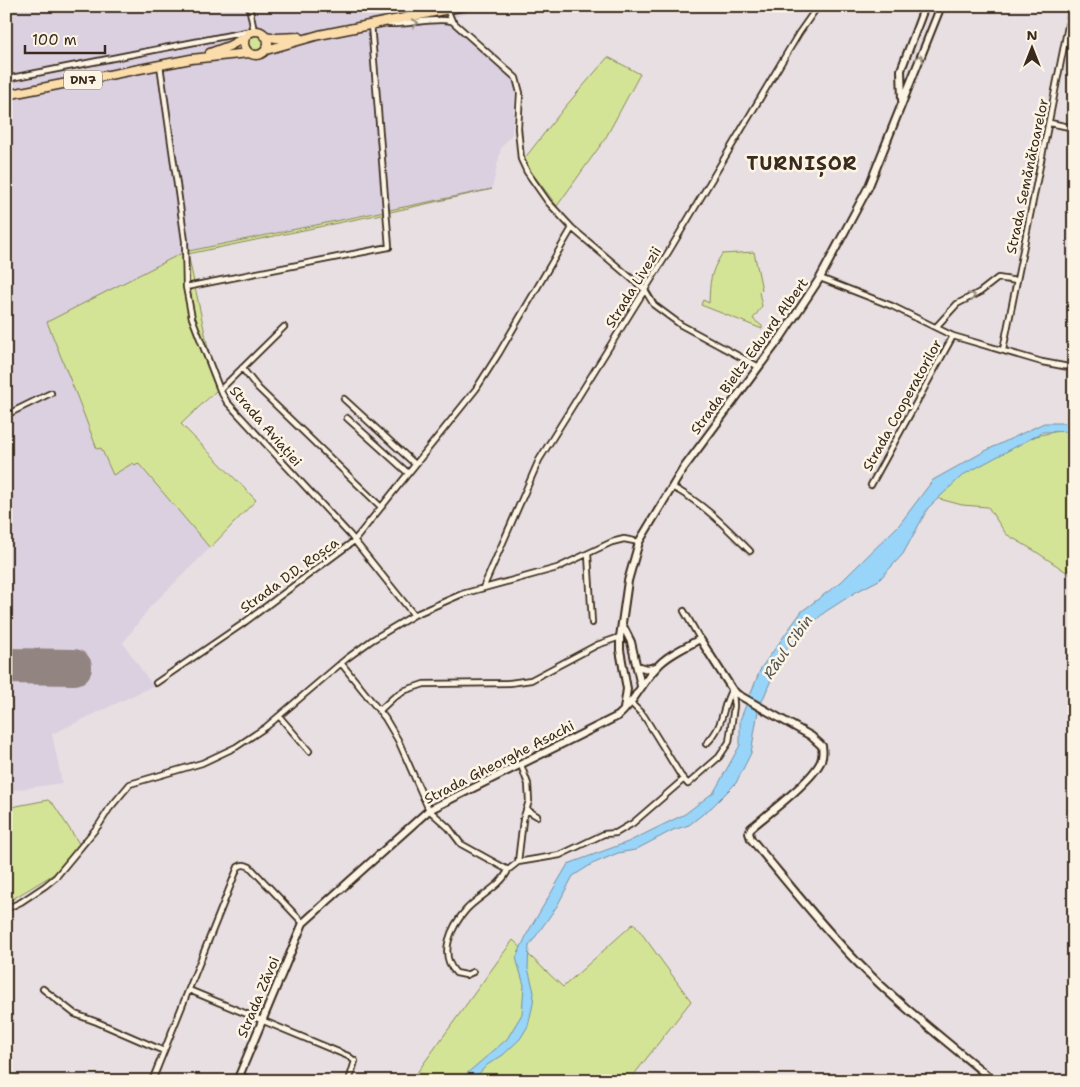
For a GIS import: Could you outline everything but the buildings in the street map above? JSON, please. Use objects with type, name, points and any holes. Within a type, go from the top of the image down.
[{"type":"main road","name":"DN7","points":[[6,95],[191,59],[248,53],[259,54],[266,50],[319,35],[464,6]]},
{"type":"main road","name":"DN7","points":[[191,59],[229,46],[242,36],[253,31],[260,32],[266,36],[282,38],[319,35]]},
{"type":"main road","points":[[242,36],[248,53]]},
{"type":"main road","points":[[266,36],[268,43],[266,50]]},
{"type":"street","points":[[249,6],[253,31]]},
{"type":"street","name":"Strada Livezii","points":[[484,588],[539,460],[645,290],[799,34],[818,6]]},
{"type":"street","points":[[902,103],[901,70],[925,6]]},
{"type":"street","name":"Strada Bieltz Eduard Albert","points":[[623,712],[628,695],[620,650],[620,637],[631,568],[640,542],[672,487],[759,367],[820,278],[869,186],[941,6]]},
{"type":"street","points":[[962,6],[970,8],[975,6]]},
{"type":"street","name":"Strada Semănătoarelor","points":[[1003,350],[1072,6]]},
{"type":"street","points":[[446,9],[452,21],[516,78],[520,93],[518,128],[521,159],[526,172],[548,202],[572,228],[645,290],[654,305],[681,325],[759,367]]},
{"type":"street","points":[[186,287],[389,247],[374,23],[402,24],[441,20],[452,21]]},
{"type":"street","points":[[6,79],[242,36]]},
{"type":"street","name":"Strada Aviației","points":[[160,65],[185,241],[186,287],[192,318],[220,390],[227,402],[354,541],[414,615]]},
{"type":"street","points":[[1050,123],[1074,128]]},
{"type":"street","name":"Strada D.D. Roșca","points":[[156,683],[241,625],[354,541],[481,381],[500,353],[572,228]]},
{"type":"street","points":[[820,278],[892,306],[953,336],[1042,362],[1074,368]]},
{"type":"street","points":[[936,327],[957,304],[980,292],[998,278],[1016,282]]},
{"type":"street","points":[[220,390],[284,327]]},
{"type":"street","name":"Strada Cooperatorilor","points":[[871,485],[953,336]]},
{"type":"street","points":[[242,368],[258,388],[381,507]]},
{"type":"street","points":[[6,414],[51,393]]},
{"type":"street","points":[[344,399],[415,464]]},
{"type":"street","points":[[347,418],[408,473]]},
{"type":"street","points":[[672,487],[689,496],[705,509],[750,551]]},
{"type":"street","points":[[6,909],[46,886],[56,877],[130,784],[179,771],[219,755],[250,738],[341,663],[372,640],[414,615],[462,594],[556,568],[619,540],[640,542]]},
{"type":"street","points":[[588,554],[592,623]]},
{"type":"street","points":[[684,611],[732,689],[743,699],[766,710],[822,746],[823,755],[820,764],[809,778],[751,828],[749,833],[750,839],[856,961],[904,1005],[994,1081]]},
{"type":"street","points":[[622,623],[631,642],[641,686]]},
{"type":"street","points":[[380,711],[400,694],[424,684],[510,683],[531,680],[597,645],[620,637]]},
{"type":"street","points":[[637,666],[647,669],[657,666],[700,639]]},
{"type":"street","points":[[341,663],[380,711],[398,740],[429,810],[449,828],[462,844],[508,870]]},
{"type":"street","name":"Strada Gheorghe Asachi","points":[[303,922],[429,810],[611,720],[623,712],[657,666]]},
{"type":"street","points":[[706,744],[719,728],[726,701],[732,689]]},
{"type":"street","points":[[631,703],[644,716],[688,784],[726,748],[731,730],[734,701],[732,689]]},
{"type":"street","points":[[279,716],[309,751]]},
{"type":"street","points":[[719,728],[731,730]]},
{"type":"street","points":[[518,862],[523,820],[529,800],[528,784],[521,765]]},
{"type":"street","points":[[473,972],[470,975],[460,975],[453,969],[447,958],[447,945],[455,927],[466,910],[503,879],[508,870],[518,862],[560,855],[604,834],[616,833],[633,823],[684,779]]},
{"type":"street","points":[[527,810],[537,816]]},
{"type":"street","points":[[152,1081],[238,867],[241,865],[250,867],[303,922]]},
{"type":"street","name":"Strada Zăvoi","points":[[238,1078],[303,922]]},
{"type":"street","points":[[44,989],[52,998],[75,1014],[164,1051]]},
{"type":"street","points":[[189,990],[348,1056],[355,1061],[349,1081]]},
{"type":"street","points":[[238,1078],[253,1081]]},
{"type":"shaded area","points":[[6,6],[492,6],[454,17],[516,78],[512,134],[501,148],[492,189],[184,252],[78,399],[97,449],[100,448],[113,475],[133,462],[138,463],[210,548],[149,608],[123,643],[153,686],[52,734],[62,783],[6,791]]},
{"type":"green space","points":[[256,33],[263,36],[266,43],[263,50],[256,53],[249,50],[246,43],[249,36]]},
{"type":"green space","points":[[608,57],[640,74],[605,139],[557,206],[524,159]]},
{"type":"green space","points":[[492,189],[188,254],[217,390],[181,424],[256,500],[210,548],[138,463],[135,465],[133,463],[113,475],[101,448],[97,449],[47,322],[184,252]]},
{"type":"green space","points":[[754,252],[762,289],[759,292],[762,306],[753,319],[762,326],[762,329],[701,305],[703,300],[709,303],[711,277],[722,254]]},
{"type":"green space","points":[[1058,431],[1074,431],[1074,577],[1006,534],[988,507],[962,505],[936,498],[967,467],[1036,436]]},
{"type":"green space","points":[[48,800],[54,805],[80,845],[54,874],[6,903],[6,808]]},
{"type":"green space","points":[[634,923],[691,1001],[629,1081],[411,1081],[513,940],[563,987]]},
{"type":"water","name":"Râul Cibin","points":[[1044,423],[1074,423],[1074,431],[1043,432],[963,475],[928,508],[903,554],[879,580],[825,612],[800,634],[781,656],[758,711],[751,753],[736,783],[712,807],[689,825],[673,830],[635,850],[618,853],[592,864],[573,876],[557,906],[529,946],[528,968],[534,992],[528,1026],[520,1039],[503,1055],[487,1065],[472,1081],[458,1081],[507,1039],[522,1014],[524,985],[516,958],[528,932],[568,864],[628,842],[685,814],[714,792],[740,745],[740,720],[761,668],[802,611],[841,582],[899,525],[933,480],[985,451]]},
{"type":"runway","points":[[6,666],[74,667]]},
{"type":"district","name":"TURNIȘOR","points":[[802,163]]}]
